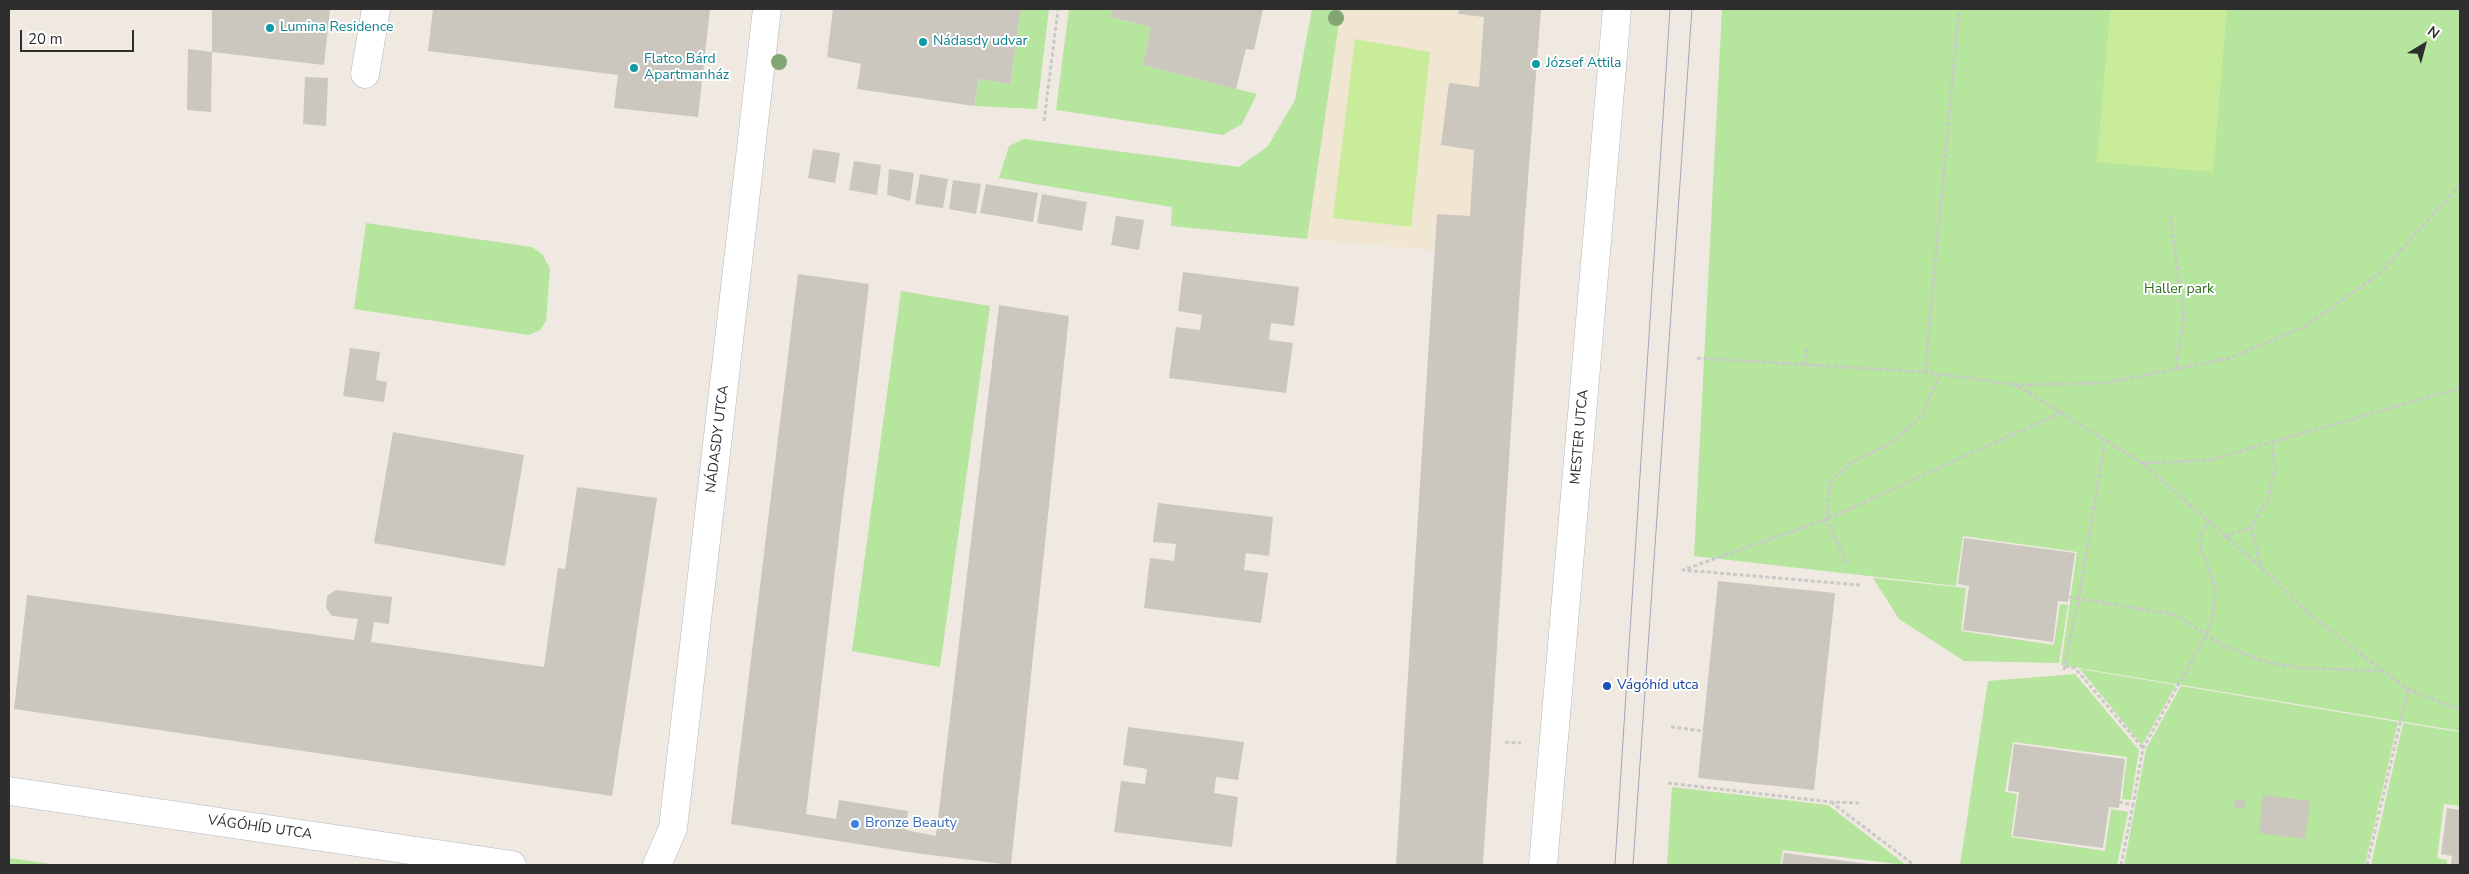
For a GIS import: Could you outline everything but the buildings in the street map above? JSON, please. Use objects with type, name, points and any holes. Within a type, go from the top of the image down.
[{"type":"street","points":[[364,74],[376,9]]},
{"type":"street","name":"NÁDASDY UTCA","points":[[657,865],[672,828],[768,9]]},
{"type":"street","name":"MESTER UTCA","points":[[1543,865],[1616,9]]},
{"type":"street","name":"VÁGÓHÍD UTCA","points":[[9,791],[512,865]]},
{"type":"path","points":[[1044,121],[1058,9]]},
{"type":"path","points":[[1924,372],[1959,9]]},
{"type":"path","points":[[1697,358],[1924,372],[2017,385],[2106,383],[2230,358],[2306,326],[2379,274],[2460,184]]},
{"type":"path","points":[[2170,215],[2184,316],[2176,369]]},
{"type":"path","points":[[1805,365],[1806,347]]},
{"type":"path","points":[[1846,563],[1826,519],[1830,482],[1852,462],[1893,442],[1920,416],[1940,374]]},
{"type":"path","points":[[2017,385],[2142,463],[2261,568],[2309,614],[2408,689],[2460,710]]},
{"type":"path","points":[[2142,463],[2210,460],[2460,388]]},
{"type":"path","points":[[1860,585],[1682,570],[1826,519],[2062,412]]},
{"type":"path","points":[[2105,440],[2079,597],[2065,668],[2075,668],[2142,748]]},
{"type":"path","points":[[2224,537],[2251,527],[2268,498],[2276,468],[2272,442]]},
{"type":"path","points":[[2121,865],[2142,748],[2206,636],[2216,603],[2215,588],[2209,567],[2201,551],[2201,535],[2208,522]]},
{"type":"path","points":[[2251,527],[2261,568]]},
{"type":"path","points":[[2069,597],[2079,597],[2176,615],[2206,636],[2226,647],[2270,663],[2302,668],[2383,670]]},
{"type":"path","points":[[2366,865],[2408,689]]},
{"type":"path","points":[[1671,727],[1703,730]]},
{"type":"path","points":[[1668,783],[1830,802],[1859,803]]},
{"type":"path","points":[[1830,802],[1914,865]]},
{"type":"path","points":[[2120,802],[2133,804]]},
{"type":"shaded area","points":[[1341,9],[1541,9],[1522,258],[1307,239]]},
{"type":"green space","points":[[1021,9],[1049,9],[1037,109],[974,106],[979,79],[1010,84]]},
{"type":"green space","points":[[1069,9],[1112,9],[1110,17],[1151,27],[1143,65],[1257,94],[1242,124],[1223,135],[1056,110]]},
{"type":"green space","points":[[1312,9],[1341,9],[1307,239],[1171,226],[1172,207],[999,178],[1009,146],[1024,139],[1239,167],[1268,146],[1295,100]]},
{"type":"green space","name":"Haller park","points":[[1722,9],[2460,9],[2460,731],[2061,665],[2077,552],[1963,536],[1956,586],[1694,556]]},
{"type":"green space","points":[[2110,9],[2227,9],[2213,172],[2097,162]]},
{"type":"green space","points":[[1355,39],[1430,52],[1411,227],[1333,218]]},
{"type":"green space","points":[[366,223],[532,247],[543,255],[550,269],[546,321],[540,330],[529,335],[354,309]]},
{"type":"green space","points":[[901,291],[990,306],[940,667],[852,651]]},
{"type":"green space","points":[[1873,578],[1966,588],[1961,631],[2054,645],[2060,604],[2068,605],[2059,663],[1964,661],[1899,619]]},
{"type":"green space","points":[[2080,669],[2176,685],[2142,745]]},
{"type":"green space","points":[[2075,674],[2139,750],[2131,800],[2122,799],[2127,757],[2013,742],[2005,792],[2017,794],[2011,837],[2105,851],[2111,809],[2128,812],[2117,865],[1960,865],[1988,681]]},
{"type":"green space","points":[[2181,686],[2398,722],[2365,865],[2124,865],[2146,749]]},
{"type":"green space","points":[[2403,723],[2460,732],[2460,806],[2444,804],[2437,858],[2447,860],[2447,865],[2371,865]]},
{"type":"green space","points":[[1672,787],[1828,805],[1906,865],[1783,850],[1780,865],[1667,865]]},
{"type":"green space","points":[[9,858],[59,865],[9,865]]},
{"type":"tram line","points":[[1615,865],[1670,9]]},
{"type":"tram line","points":[[1633,865],[1692,9]]},
{"type":"place","name":"Lumina Residence","points":[[270,28]]},
{"type":"place","name":"Nádasdy udvar","points":[[923,42]]},
{"type":"place","name":"József Attila","points":[[1536,64]]},
{"type":"place","name":"Flatco Bárd Apartmanház","points":[[634,68]]},
{"type":"place","name":"Vágóhíd utca","points":[[1607,686]]},
{"type":"place","name":"Bronze Beauty","points":[[855,824]]}]
